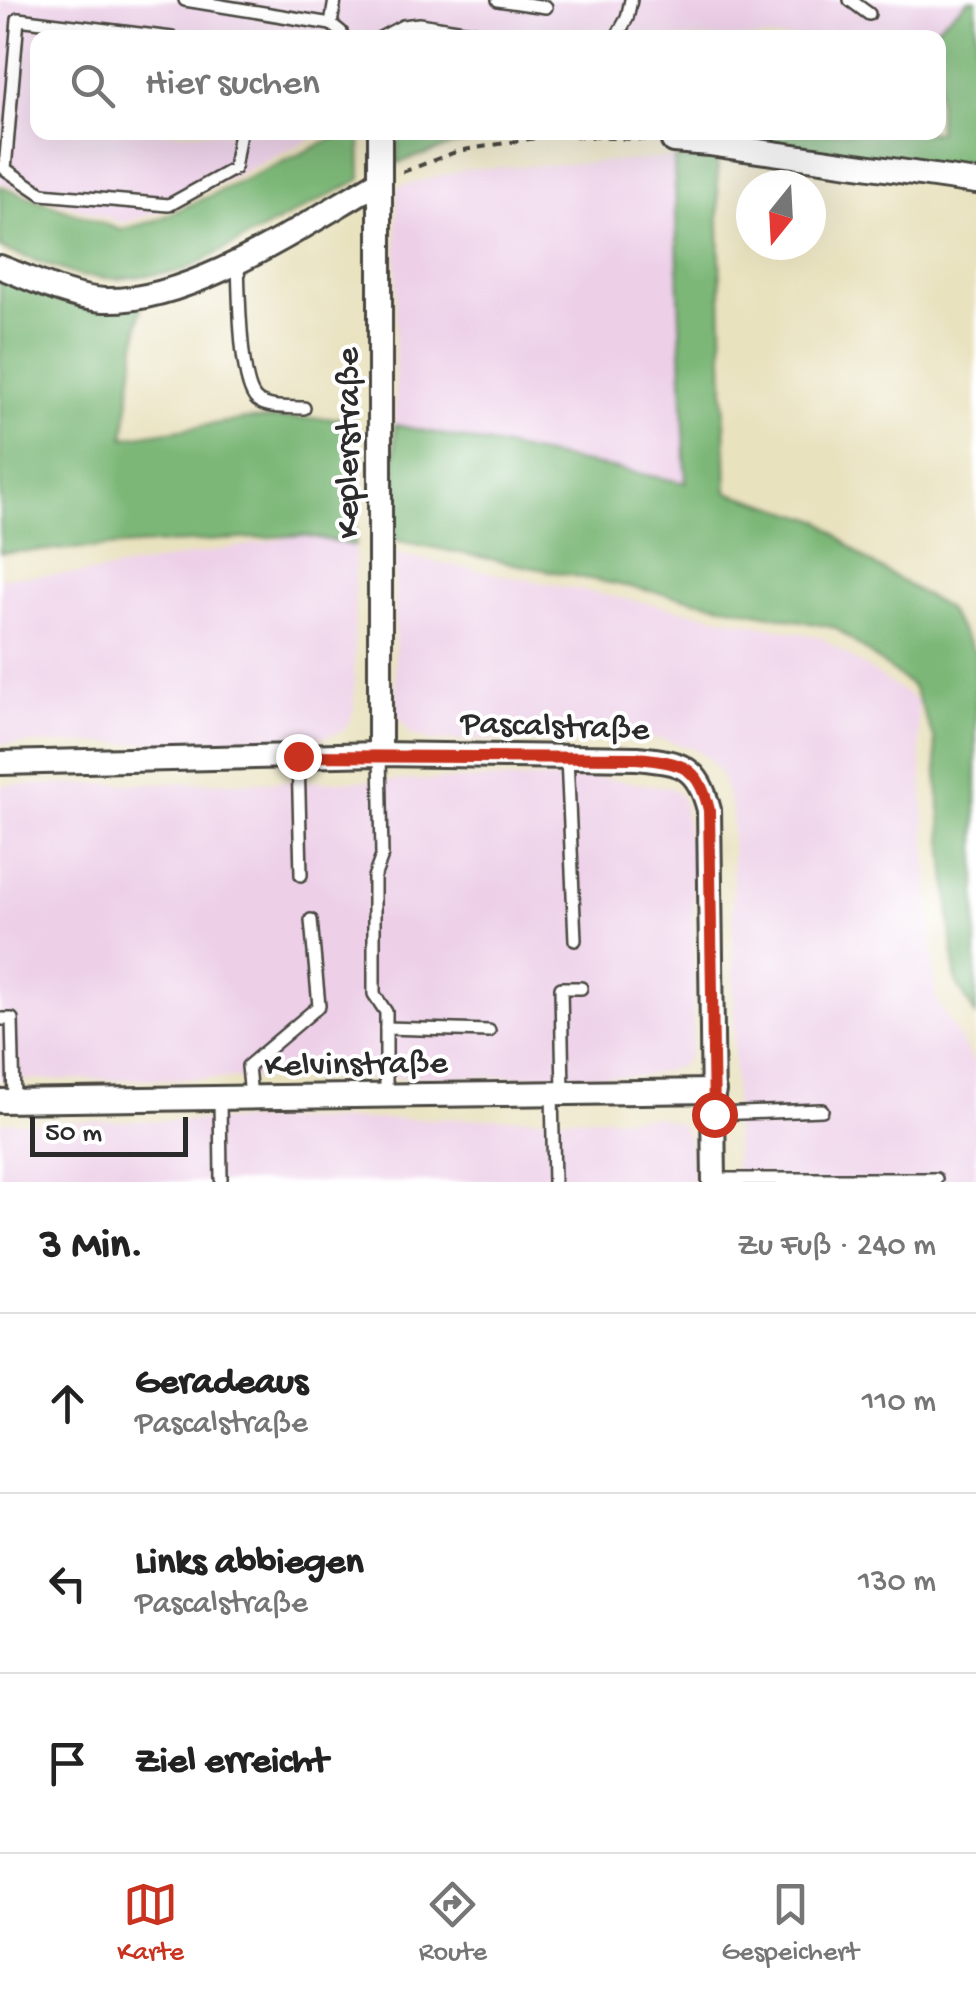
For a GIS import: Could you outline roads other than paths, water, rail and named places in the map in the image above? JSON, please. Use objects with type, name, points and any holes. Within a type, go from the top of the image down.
[{"type":"street","name":"Keplerstraße","points":[[380,140],[380,754]]},
{"type":"street","points":[[673,142],[976,182]]},
{"type":"street","points":[[0,267],[78,295],[104,300],[153,293],[192,282],[238,260],[380,181]]},
{"type":"street","name":"Pascalstraße","points":[[0,763],[380,754],[666,761],[689,770],[702,784],[709,810],[714,1180]]},
{"type":"street","name":"Kelvinstraße","points":[[7,1101],[558,1093],[714,1102]]},
{"type":"lane","points":[[185,0],[331,24],[339,30]]},
{"type":"lane","points":[[331,24],[336,0]]},
{"type":"lane","points":[[498,0],[546,7]]},
{"type":"lane","points":[[620,30],[631,0]]},
{"type":"lane","points":[[850,0],[869,14]]},
{"type":"lane","points":[[110,30],[18,18],[5,169],[42,194],[169,205],[234,168],[239,140]]},
{"type":"lane","points":[[395,30],[419,24],[457,30]]},
{"type":"lane","points":[[238,260],[243,352],[252,393],[264,404],[304,408]]},
{"type":"lane","points":[[380,754],[382,856],[374,878],[374,994],[386,1012],[386,1096]]},
{"type":"lane","points":[[298,756],[301,874]]},
{"type":"lane","points":[[566,757],[574,940]]},
{"type":"lane","points":[[251,1098],[248,1066],[319,1006],[312,920]]},
{"type":"lane","points":[[554,1182],[560,988],[580,988]]},
{"type":"lane","points":[[0,1018],[12,1019],[7,1101]]},
{"type":"lane","points":[[386,1028],[489,1031]]},
{"type":"lane","points":[[220,1098],[221,1179]]},
{"type":"lane","points":[[714,1102],[822,1110]]},
{"type":"lane","points":[[714,1180],[936,1179]]}]
